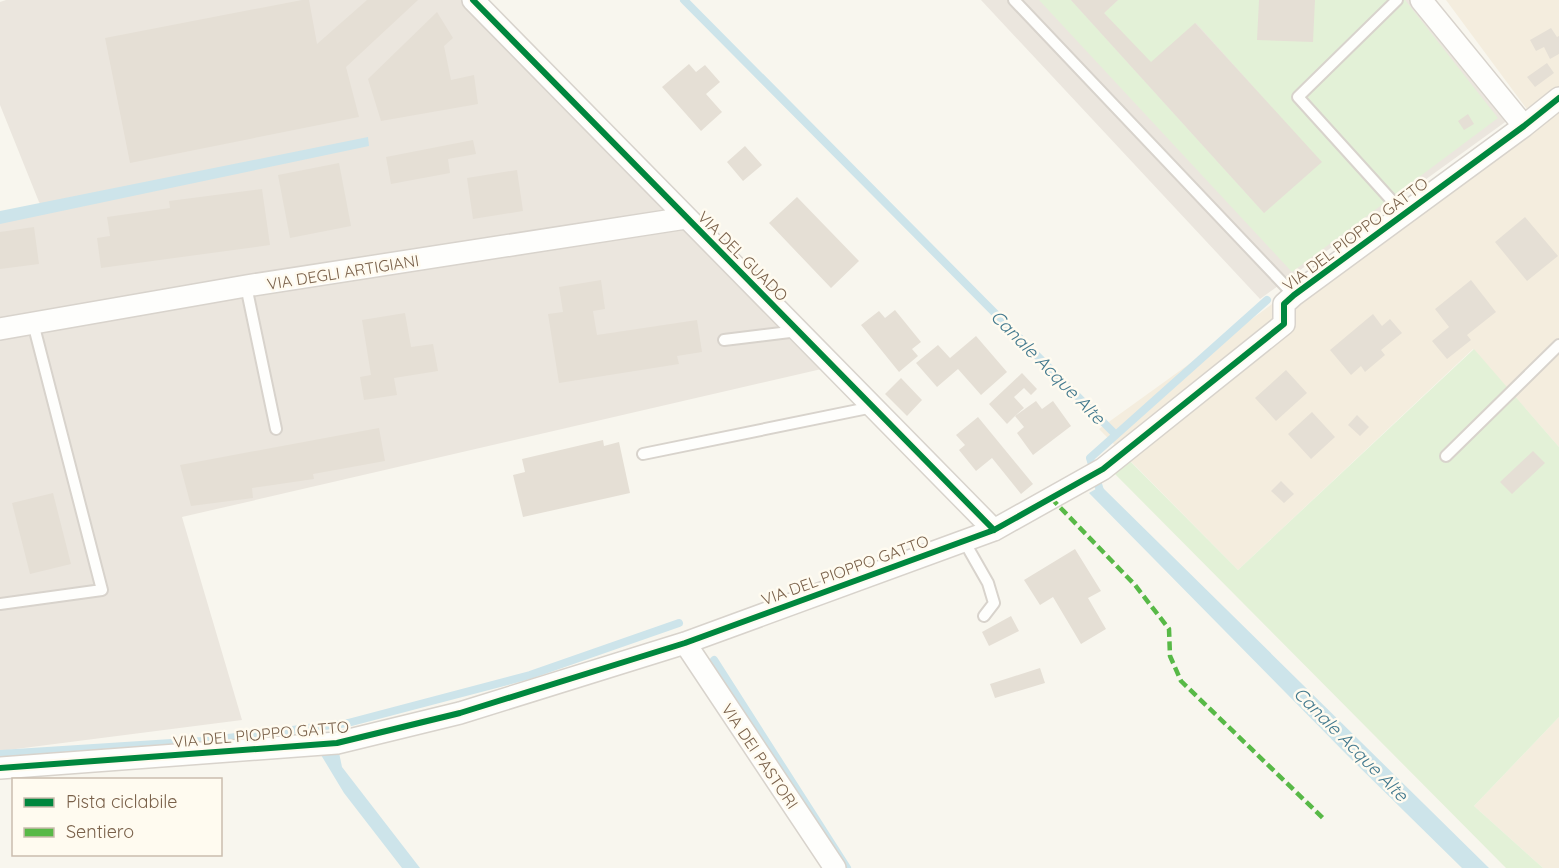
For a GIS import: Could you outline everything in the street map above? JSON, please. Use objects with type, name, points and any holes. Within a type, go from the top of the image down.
[{"type":"street","name":"VIA DEL GUADO","points":[[473,0],[994,530]]},
{"type":"street","points":[[1421,0],[1524,126]]},
{"type":"street","name":"VIA DEL PIOPPO GATTO","points":[[0,768],[337,743],[460,713],[685,643],[994,530],[1103,469],[1284,324],[1284,304],[1294,295],[1559,98]]},
{"type":"street","name":"VIA DEGLI ARTIGIANI","points":[[0,329],[246,286],[686,218]]},
{"type":"street","name":"VIA DEI PASTORI","points":[[685,643],[835,868]]},
{"type":"lane","points":[[1014,0],[1294,295]]},
{"type":"lane","points":[[1397,0],[1298,97],[1404,214]]},
{"type":"lane","points":[[246,286],[276,429]]},
{"type":"lane","points":[[0,604],[102,590],[33,323]]},
{"type":"lane","points":[[724,340],[798,331]]},
{"type":"lane","points":[[1446,456],[1559,345]]},
{"type":"lane","points":[[643,454],[873,407]]},
{"type":"lane","points":[[964,541],[988,583],[994,603],[984,616]]},
{"type":"shaded area","points":[[6,0],[467,0],[826,368],[182,517],[242,720],[0,751],[0,220],[45,210],[39,202],[0,105],[0,2]]},
{"type":"shaded area","points":[[981,0],[1411,0],[1508,120],[1260,299]]},
{"type":"shaded area","points":[[1446,0],[1559,0],[1559,447],[1473,349],[1238,570],[1099,429],[1260,313],[1529,112]]},
{"type":"shaded area","points":[[1559,717],[1559,868],[1543,868],[1474,806]]},
{"type":"green space","points":[[1039,0],[1071,0],[1264,213],[1321,162],[1196,23],[1152,65],[1104,13],[1118,0],[1405,0],[1498,118],[1292,272]]},
{"type":"green space","points":[[1474,349],[1559,447],[1559,717],[1474,806],[1543,868],[1506,868],[1113,472],[1129,460],[1238,570]]},
{"type":"water","points":[[368,137],[369,146],[0,224],[0,211]]},
{"type":"water","points":[[1101,486],[1489,868],[1462,868],[1348,756],[1089,493]]},
{"type":"water","points":[[337,743],[342,767],[420,868],[402,868],[344,793],[315,745]]},
{"type":"building","points":[[309,0],[317,44],[367,0],[418,0],[346,67],[359,117],[130,163],[105,38]]},
{"type":"building","points":[[1071,0],[1118,0],[1104,13],[1151,62],[1195,23],[1322,162],[1264,213]]},
{"type":"building","points":[[1259,0],[1315,0],[1313,42],[1257,40]]},
{"type":"building","points":[[437,12],[453,38],[444,46],[451,80],[474,75],[478,104],[381,121],[368,79]]},
{"type":"building","points":[[1551,28],[1557,37],[1559,36],[1559,54],[1550,59],[1544,47],[1536,51],[1530,40]]},
{"type":"building","points":[[1547,63],[1554,73],[1535,87],[1527,77]]},
{"type":"building","points":[[689,64],[696,72],[705,65],[720,82],[706,94],[722,112],[701,131],[662,87]]},
{"type":"building","points":[[1468,114],[1474,124],[1464,130],[1458,121]]},
{"type":"building","points":[[473,140],[476,154],[448,159],[450,173],[391,184],[386,157]]},
{"type":"building","points":[[745,146],[762,165],[743,181],[727,162]]},
{"type":"building","points":[[339,163],[351,226],[290,238],[278,175]]},
{"type":"building","points":[[517,170],[523,211],[473,219],[467,178]]},
{"type":"building","points":[[262,189],[270,245],[101,268],[97,238],[110,236],[107,217],[170,208],[169,201]]},
{"type":"building","points":[[797,197],[859,261],[831,288],[769,223]]},
{"type":"building","points":[[1525,217],[1558,256],[1527,281],[1495,242]]},
{"type":"building","points":[[34,227],[39,264],[0,269],[0,232]]},
{"type":"building","points":[[601,280],[605,309],[593,311],[597,335],[697,320],[702,352],[677,356],[679,364],[559,383],[548,314],[563,312],[559,287]]},
{"type":"building","points":[[1471,280],[1496,312],[1467,335],[1471,340],[1447,359],[1432,341],[1449,327],[1435,309]]},
{"type":"building","points":[[895,310],[921,342],[912,349],[918,356],[899,372],[861,325],[879,311],[885,318]]},
{"type":"building","points":[[405,313],[411,347],[433,344],[438,371],[394,378],[397,395],[364,400],[360,377],[371,375],[362,320]]},
{"type":"building","points":[[1373,314],[1382,326],[1390,319],[1402,333],[1381,350],[1385,355],[1365,372],[1361,366],[1351,375],[1330,350]]},
{"type":"building","points":[[976,336],[1007,372],[981,395],[958,369],[937,387],[916,363],[938,345],[950,358]]},
{"type":"building","points":[[1286,370],[1307,393],[1276,421],[1255,398]]},
{"type":"building","points":[[1022,373],[1037,389],[1031,395],[1024,388],[1014,397],[1024,408],[1007,424],[989,404]]},
{"type":"building","points":[[901,378],[922,400],[907,416],[885,394]]},
{"type":"building","points":[[1036,401],[1042,409],[1053,401],[1071,426],[1033,455],[1017,433],[1024,427],[1015,416]]},
{"type":"building","points":[[1312,412],[1335,437],[1311,459],[1288,434]]},
{"type":"building","points":[[1357,415],[1369,427],[1360,436],[1348,425]]},
{"type":"building","points":[[978,417],[1033,484],[1021,494],[992,458],[976,471],[959,450],[965,445],[956,435]]},
{"type":"building","points":[[379,428],[385,461],[313,474],[314,479],[252,488],[253,498],[191,506],[180,465]]},
{"type":"building","points":[[603,440],[604,446],[619,442],[630,493],[523,517],[513,475],[525,472],[522,459]]},
{"type":"building","points":[[1533,451],[1545,463],[1512,494],[1500,482]]},
{"type":"building","points":[[1281,481],[1294,494],[1284,503],[1271,491]]},
{"type":"building","points":[[53,493],[71,564],[30,574],[12,503]]},
{"type":"building","points":[[1075,549],[1101,591],[1088,598],[1106,629],[1081,644],[1053,597],[1040,605],[1024,580]]},
{"type":"building","points":[[1011,616],[1019,631],[989,646],[982,632]]},
{"type":"building","points":[[1040,668],[1045,683],[995,698],[990,684]]},
{"type":"waterway","name":"Canale Acque Alte","points":[[684,0],[1116,435]]},
{"type":"waterway","points":[[1101,494],[1090,458],[1267,300]]},
{"type":"waterway","points":[[0,754],[203,741],[348,723],[530,675],[679,623]]},
{"type":"waterway","points":[[714,660],[847,868]]},
{"type":"marked path","points":[[1051,498],[1135,585],[1169,629],[1170,656],[1181,681],[1325,820]]},
{"type":"cycle path","points":[[473,0],[994,530]]},
{"type":"cycle path","points":[[0,768],[337,743],[460,713],[685,643],[994,530],[1103,469],[1284,324],[1284,304],[1294,295],[1559,98]]}]
